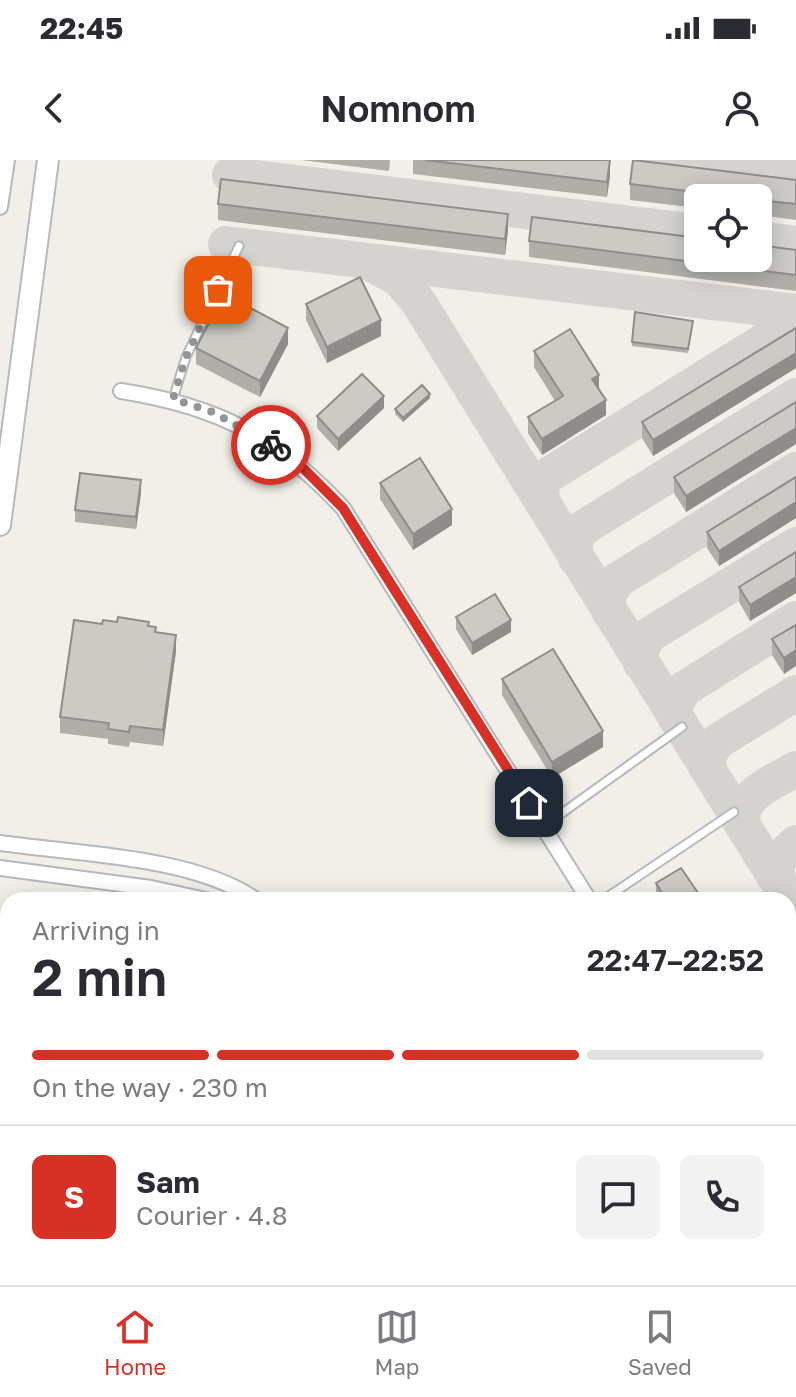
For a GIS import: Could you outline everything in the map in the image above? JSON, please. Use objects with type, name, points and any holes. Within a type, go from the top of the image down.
[{"type":"main road","points":[[0,525],[48,160]]},
{"type":"street","points":[[0,207],[7,160]]},
{"type":"street","points":[[121,391],[173,399],[213,412],[300,465],[343,508],[584,892]]},
{"type":"street","points":[[0,843],[184,869],[216,878],[241,892]]},
{"type":"street","points":[[0,868],[169,892]]},
{"type":"lane","points":[[173,399],[186,357],[239,246]]},
{"type":"lane","points":[[543,826],[682,727]]},
{"type":"lane","points":[[615,892],[734,812]]},
{"type":"building","points":[[425,160],[610,160],[607,182]]},
{"type":"building","points":[[633,160],[796,180],[796,204],[772,201],[772,184],[684,184],[684,191],[630,184]]},
{"type":"building","points":[[221,179],[508,214],[505,239],[218,204]]},
{"type":"building","points":[[532,217],[684,236],[684,261],[529,241]]},
{"type":"building","points":[[772,247],[796,250],[796,275],[772,272]]},
{"type":"building","points":[[360,277],[381,320],[327,347],[306,304]]},
{"type":"building","points":[[224,294],[288,328],[260,381],[196,348]]},
{"type":"building","points":[[635,312],[693,321],[688,349],[632,342]]},
{"type":"building","points":[[796,328],[796,353],[653,440],[642,422]]},
{"type":"building","points":[[570,329],[599,375],[592,379],[606,400],[542,439],[528,417],[563,396],[534,351]]},
{"type":"building","points":[[362,374],[384,396],[338,439],[317,416]]},
{"type":"building","points":[[422,385],[430,394],[403,418],[395,409]]},
{"type":"building","points":[[796,402],[796,428],[686,496],[674,477]]},
{"type":"building","points":[[420,458],[452,509],[413,534],[380,483]]},
{"type":"building","points":[[80,473],[141,480],[136,517],[75,510]]},
{"type":"building","points":[[796,477],[796,502],[719,551],[707,532]]},
{"type":"building","points":[[796,552],[796,577],[750,605],[739,587]]},
{"type":"building","points":[[495,594],[511,620],[472,643],[456,617]]},
{"type":"building","points":[[118,617],[149,622],[148,626],[156,627],[155,632],[176,635],[163,730],[130,726],[129,732],[108,729],[109,723],[60,717],[74,620],[102,624],[103,620],[117,622]]},
{"type":"building","points":[[796,625],[796,650],[784,658],[772,639]]},
{"type":"building","points":[[553,649],[603,731],[552,762],[502,679]]},
{"type":"building","points":[[681,868],[697,892],[661,892],[656,883]]},
{"type":"taxiway","points":[[655,160],[796,177]]},
{"type":"taxiway","points":[[230,175],[684,230]]},
{"type":"taxiway","points":[[772,241],[796,244]]},
{"type":"taxiway","points":[[226,244],[796,312]]},
{"type":"taxiway","points":[[366,261],[398,278],[419,303],[784,892]]},
{"type":"taxiway","points":[[542,502],[541,484],[547,476],[796,321]]},
{"type":"taxiway","points":[[576,558],[574,540],[583,528],[796,396]]},
{"type":"taxiway","points":[[609,611],[607,598],[616,581],[796,470]]},
{"type":"taxiway","points":[[641,663],[641,649],[649,635],[796,545]]},
{"type":"taxiway","points":[[676,718],[674,706],[684,689],[796,619]]},
{"type":"taxiway","points":[[709,771],[708,755],[718,741],[796,693]]},
{"type":"taxiway","points":[[743,826],[742,815],[751,798],[796,769]]},
{"type":"taxiway","points":[[779,883],[775,863],[796,843]]},
{"type":"way so far","points":[[218,290],[186,357],[173,399],[213,412],[271,445]]},
{"type":"route","points":[[271,445],[300,465],[343,508],[373,551],[529,803]]}]
